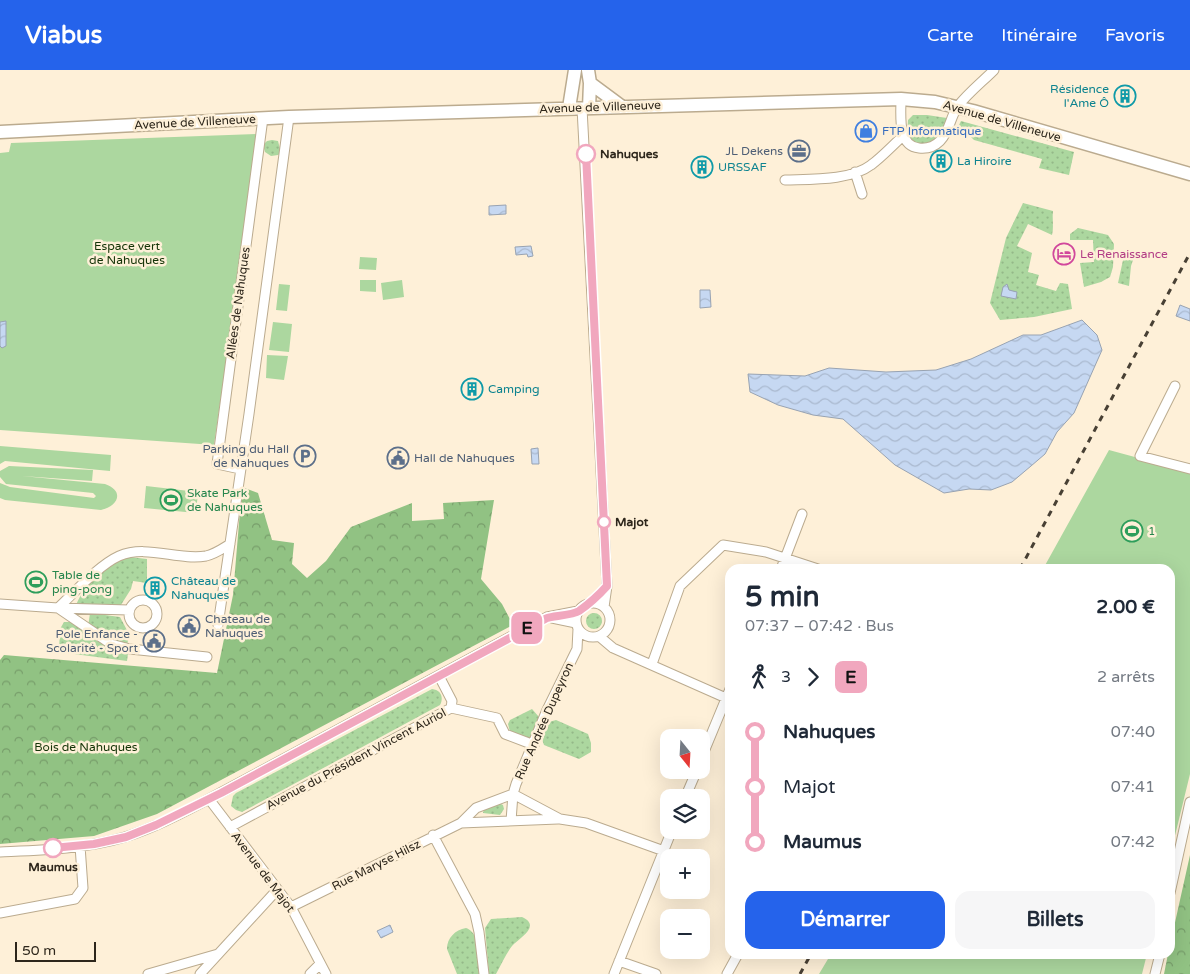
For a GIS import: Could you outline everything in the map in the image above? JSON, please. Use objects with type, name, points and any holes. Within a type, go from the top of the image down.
[{"type":"main road","points":[[575,70],[580,108]]},
{"type":"main road","points":[[580,108],[590,83],[588,70]]},
{"type":"main road","points":[[590,83],[620,106]]},
{"type":"main road","name":"Avenue de Villeneuve","points":[[0,132],[289,117],[901,99],[935,102],[958,107],[1190,174]]},
{"type":"street","points":[[901,99],[903,136],[907,142],[916,148],[927,149],[935,145],[946,133],[958,107],[994,70]]},
{"type":"street","points":[[580,108],[607,586],[604,607]]},
{"type":"street","name":"Allées de Nahuques","points":[[218,626],[289,117]]},
{"type":"street","name":"Allées de Nahuques","points":[[240,469],[217,464],[263,118]]},
{"type":"street","points":[[785,180],[827,179],[855,172],[870,166],[903,136]]},
{"type":"street","points":[[855,172],[862,194]]},
{"type":"street","points":[[1175,386],[1140,456],[1190,469]]},
{"type":"street","points":[[783,564],[802,514]]},
{"type":"street","points":[[58,608],[103,566],[120,556],[138,551],[198,557],[215,553],[230,544]]},
{"type":"street","points":[[652,664],[680,586],[723,545],[766,552],[803,564]]},
{"type":"street","points":[[0,852],[80,846],[126,837],[156,825],[209,799],[547,618],[578,612],[591,603],[607,586]]},
{"type":"street","points":[[591,603],[604,607],[610,616],[613,648]]},
{"type":"street","points":[[0,604],[129,610]]},
{"type":"street","points":[[58,608],[111,644],[130,650],[207,657]]},
{"type":"street","points":[[577,626],[578,612]]},
{"type":"street","points":[[547,618],[577,626],[582,633],[595,637],[613,648],[725,698]]},
{"type":"street","name":"Rue Andrée Dupeyron","points":[[511,821],[513,794],[547,710],[577,649],[577,626]]},
{"type":"street","points":[[595,637],[604,634],[610,626]]},
{"type":"street","name":"Rue Andrée Dupeyron","points":[[577,649],[595,637]]},
{"type":"street","name":"Avenue du Président Vincent Auriol","points":[[230,827],[451,708],[452,701],[440,676]]},
{"type":"street","points":[[710,737],[725,700]]},
{"type":"street","points":[[451,708],[497,718],[505,734],[534,745]]},
{"type":"street","name":"Rue Maryse Hilsz","points":[[291,908],[461,823],[476,808],[513,794],[560,819]]},
{"type":"street","name":"Avenue de Majot","points":[[209,799],[291,908],[326,974]]},
{"type":"street","points":[[1175,871],[1190,802]]},
{"type":"street","name":"Rue Maryse Hilsz","points":[[461,823],[560,819],[586,824],[660,850]]},
{"type":"street","points":[[434,835],[475,914],[484,974]]},
{"type":"street","points":[[0,913],[76,899],[83,888],[80,846]]},
{"type":"street","points":[[614,974],[660,861]]},
{"type":"street","points":[[200,974],[277,890]]},
{"type":"street","points":[[150,974],[219,954]]},
{"type":"street","points":[[728,974],[736,959]]},
{"type":"street","points":[[1155,974],[1159,959]]},
{"type":"street","points":[[619,961],[656,974]]},
{"type":"street","points":[[310,974],[320,964]]},
{"type":"green space","points":[[913,115],[947,118],[942,136],[938,141],[925,145],[912,140],[908,132],[908,120]]},
{"type":"green space","points":[[961,121],[1074,152],[1069,175],[1039,168],[1042,159],[974,140],[959,125]]},
{"type":"green space","name":"Espace vert de Nahuques","points":[[259,134],[214,445],[0,430],[0,153],[9,152],[11,143]]},
{"type":"green space","points":[[267,141],[278,141],[281,153],[278,155],[271,156],[265,152],[263,145]]},
{"type":"green space","points":[[1023,203],[1053,211],[1052,235],[1028,224],[1017,246],[1032,253],[1028,272],[1039,275],[1036,285],[1056,291],[1060,283],[1068,284],[1072,309],[1034,317],[1000,320],[990,303],[1006,238]]},
{"type":"green space","points":[[1078,228],[1108,235],[1114,244],[1113,267],[1110,277],[1084,287],[1080,263],[1094,262],[1093,240],[1070,240],[1070,234]]},
{"type":"green space","points":[[1125,251],[1135,254],[1131,266],[1129,286],[1118,283]]},
{"type":"green space","points":[[360,257],[377,258],[376,270],[359,269]]},
{"type":"green space","points":[[360,280],[376,280],[376,292],[360,291]]},
{"type":"green space","points":[[402,280],[404,297],[383,300],[381,283]]},
{"type":"green space","points":[[279,284],[290,285],[287,311],[276,310]]},
{"type":"green space","points":[[273,322],[292,324],[289,352],[269,350]]},
{"type":"green space","points":[[267,355],[288,356],[284,380],[266,378]]},
{"type":"green space","points":[[0,446],[111,455],[110,471],[5,461],[0,464]]},
{"type":"green space","name":"1","points":[[1109,450],[1190,472],[1190,774],[1175,836],[1175,564],[1046,564]]},
{"type":"green space","points":[[9,466],[93,470],[92,481],[22,476],[105,484],[115,490],[117,498],[112,505],[101,510],[5,500],[0,498],[0,483],[10,487],[94,498],[96,496],[93,493],[6,484],[0,477],[0,471]]},
{"type":"green space","name":"Skate Park de Nahuques","points":[[146,486],[198,492],[196,513],[144,508]]},
{"type":"green space","name":"Bois de Nahuques","points":[[242,487],[258,493],[272,540],[294,543],[292,564],[307,578],[326,561],[351,527],[412,503],[412,521],[444,519],[443,503],[494,500],[481,579],[502,604],[513,625],[157,814],[94,836],[0,844],[0,660],[4,655],[217,673],[233,595]]},
{"type":"green space","points":[[130,557],[147,559],[147,583],[133,581],[131,589],[119,608],[76,605],[85,589],[98,575],[113,564]]},
{"type":"green space","points":[[90,613],[120,617],[129,634],[127,646],[113,641],[88,627]]},
{"type":"green space","points":[[594,613],[602,621],[594,629],[586,621]]},
{"type":"green space","points":[[64,622],[72,622],[99,642],[128,653],[127,661],[59,652],[60,629]]},
{"type":"green space","points":[[432,689],[441,694],[440,705],[242,812],[231,806],[233,796],[236,793]]},
{"type":"green space","points":[[532,709],[539,717],[531,738],[510,732],[508,724],[510,720]]},
{"type":"green space","points":[[556,720],[588,734],[591,752],[579,759],[544,745],[542,739],[549,722]]},
{"type":"green space","points":[[499,803],[503,805],[504,809],[500,815],[483,813],[484,809]]},
{"type":"green space","points":[[1190,855],[1190,974],[1164,974],[1167,959],[1175,959],[1175,922]]},
{"type":"green space","points":[[522,917],[530,924],[527,932],[512,946],[496,974],[489,974],[485,928],[491,919]]},
{"type":"green space","points":[[466,928],[475,936],[477,942],[479,974],[457,974],[447,949],[448,941],[452,935]]},
{"type":"green space","points":[[828,959],[1146,959],[1142,974],[819,974]]},
{"type":"water","points":[[506,205],[506,214],[489,215],[489,206]]},
{"type":"water","points":[[531,246],[533,256],[528,257],[527,254],[516,255],[515,247]]},
{"type":"water","points":[[1007,284],[1009,290],[1017,292],[1016,299],[1001,296],[1003,287]]},
{"type":"water","points":[[700,290],[710,290],[711,307],[700,308]]},
{"type":"water","points":[[1180,305],[1190,309],[1190,321],[1176,316]]},
{"type":"water","points":[[1082,320],[1097,335],[1102,350],[1074,413],[1057,432],[1045,454],[1012,482],[991,490],[969,489],[944,493],[895,465],[843,419],[813,415],[778,405],[750,392],[748,374],[805,376],[829,368],[886,372],[936,370],[971,359],[1023,335],[1041,335]]},
{"type":"water","points":[[6,321],[6,346],[2,348],[0,346],[0,322]]},
{"type":"water","points":[[538,448],[539,464],[532,464],[531,449]]},
{"type":"water","points":[[390,925],[393,932],[381,938],[377,931]]},
{"type":"railway","points":[[1023,564],[1190,253]]},
{"type":"railway","points":[[800,974],[808,959]]},
{"type":"bus line","name":"E","points":[[53,848],[94,844],[126,837],[186,811],[547,618],[578,612],[591,603],[607,586],[586,154]]},
{"type":"place","name":"Résidence l'Ame Ô","points":[[1125,96]]},
{"type":"place","name":"FTP Informatique","points":[[866,131]]},
{"type":"place","name":"JL Dekens","points":[[799,151]]},
{"type":"place","name":"Nahuques","points":[[586,154]]},
{"type":"place","name":"La Hiroire","points":[[941,161]]},
{"type":"place","name":"URSSAF","points":[[702,167]]},
{"type":"place","name":"Le Renaissance","points":[[1064,254]]},
{"type":"place","name":"Camping","points":[[472,389]]},
{"type":"place","name":"Parking du Hall de Nahuques","points":[[305,456]]},
{"type":"place","name":"Hall de Nahuques","points":[[398,458]]},
{"type":"place","name":"Skate Park de Nahuques","points":[[171,500]]},
{"type":"place","name":"Majot","points":[[604,522]]},
{"type":"place","name":"1","points":[[1132,531]]},
{"type":"place","name":"Table de ping-pong","points":[[36,582]]},
{"type":"place","name":"Château de Nahuques","points":[[155,588]]},
{"type":"place","name":"Chateau de Nahuques","points":[[189,626]]},
{"type":"place","name":"Pole Enfance - Scolarité - Sport","points":[[154,641]]},
{"type":"place","name":"Maumus","points":[[53,848]]}]
